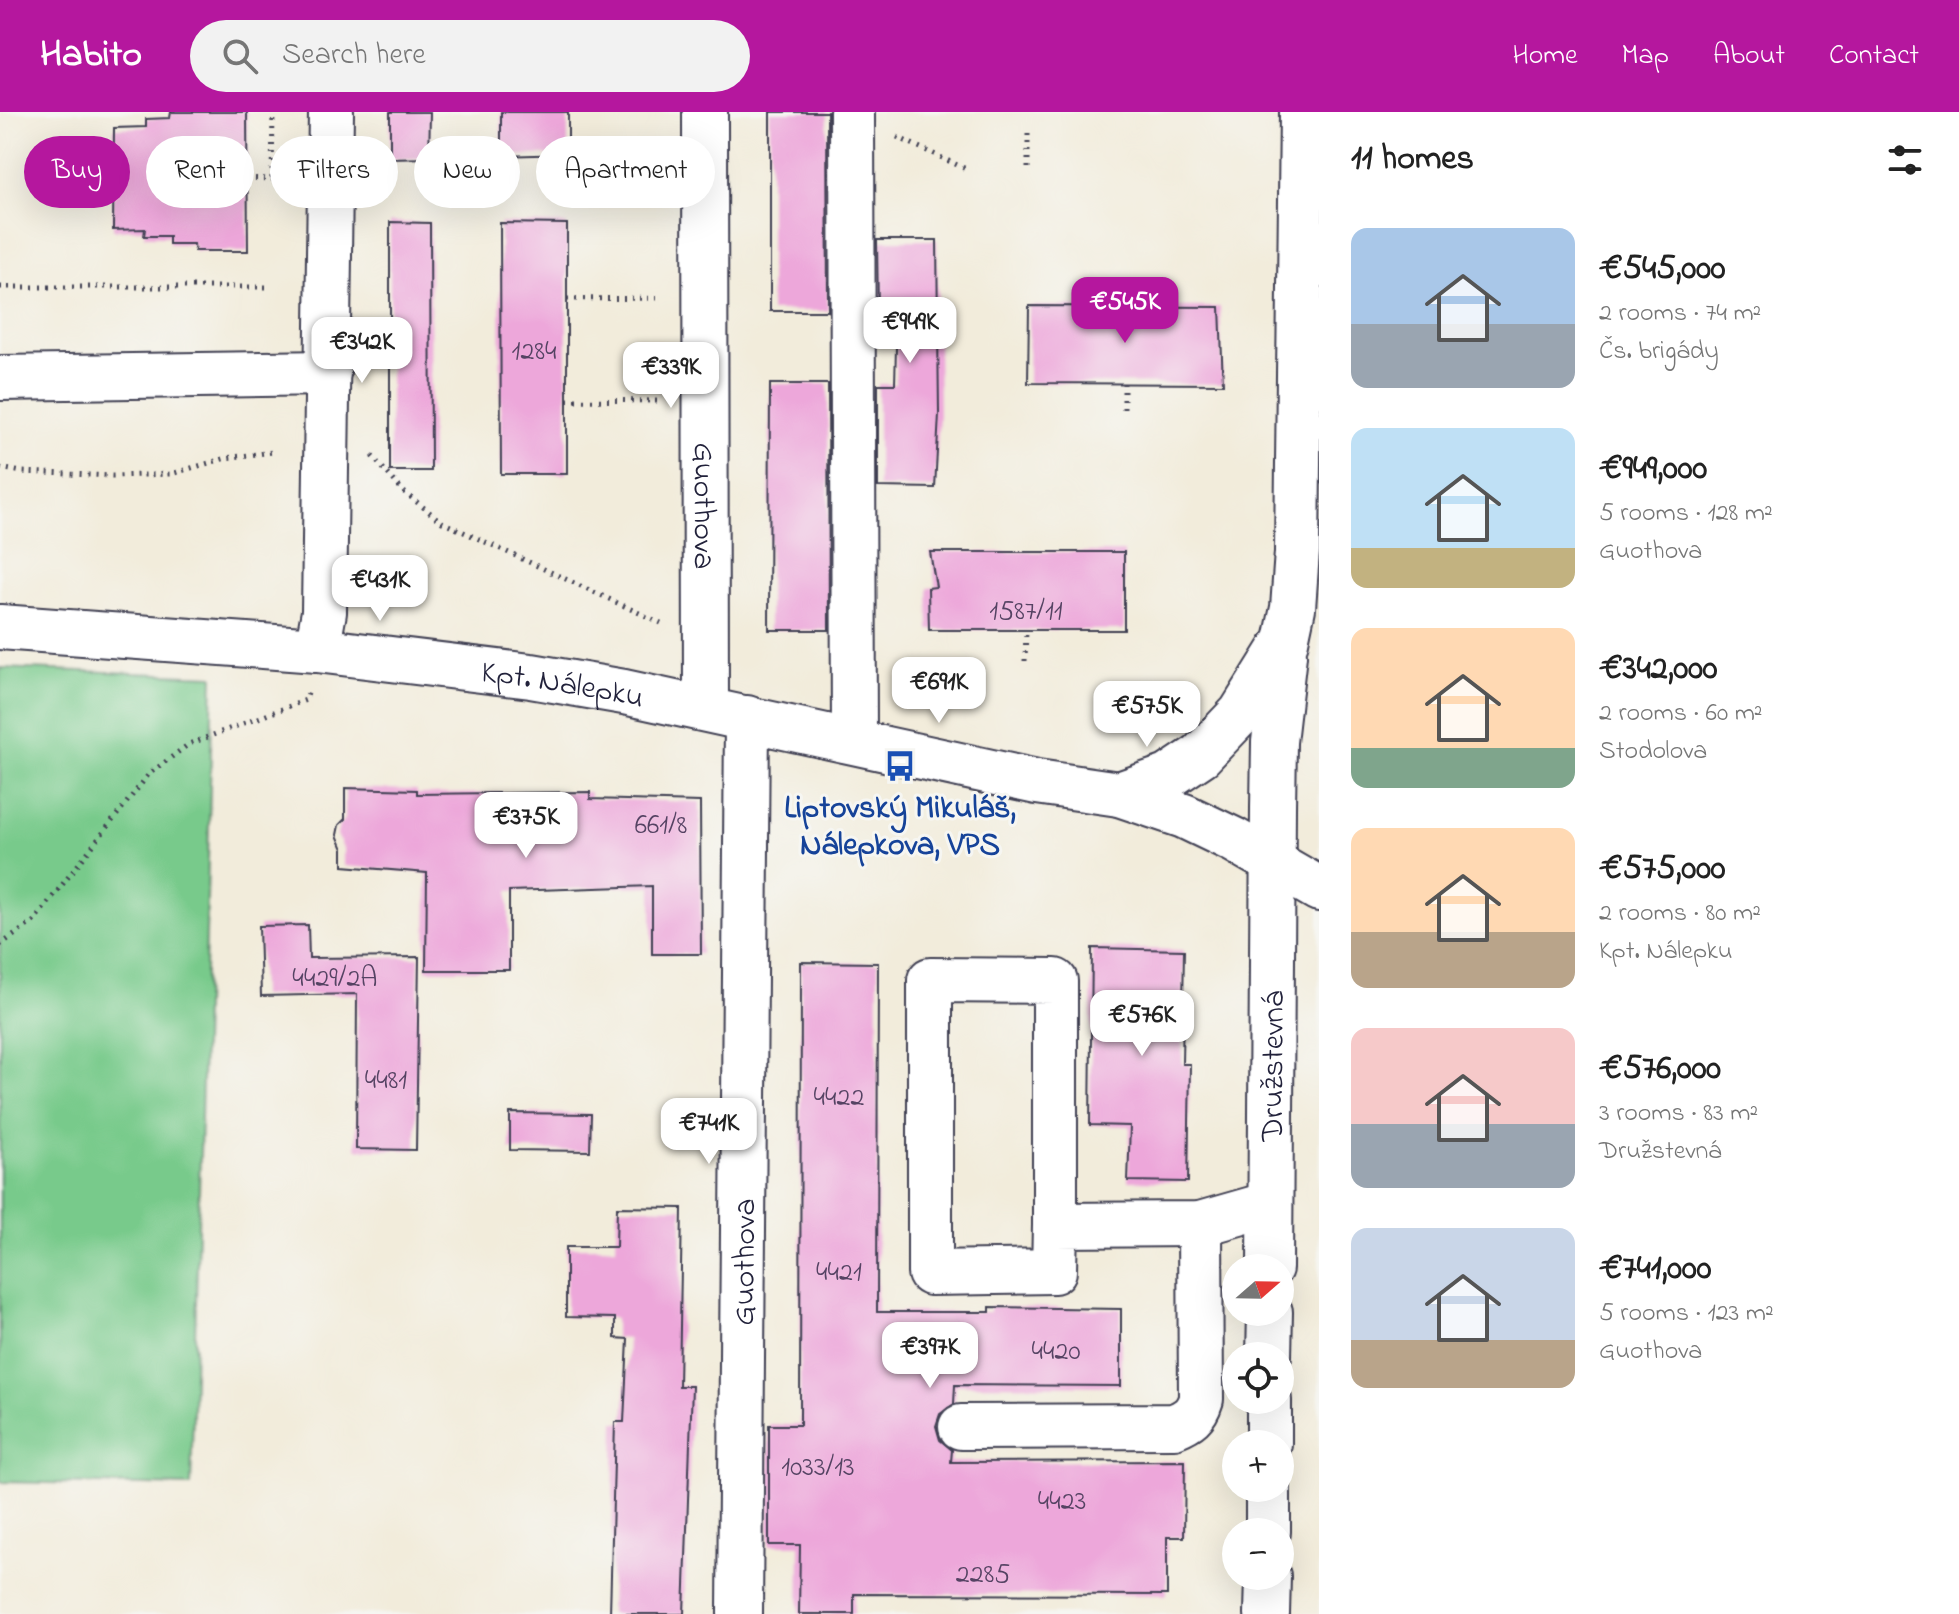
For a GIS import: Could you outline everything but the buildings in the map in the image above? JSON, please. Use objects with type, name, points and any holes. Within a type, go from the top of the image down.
[{"type":"street","points":[[317,650],[324,612],[331,112]]},
{"type":"street","name":"Guothova","points":[[705,112],[705,626],[726,713],[740,1614]]},
{"type":"street","points":[[1272,864],[1274,742],[1293,608],[1297,552],[1302,112]]},
{"type":"street","points":[[852,115],[854,741]]},
{"type":"street","points":[[0,378],[328,373]]},
{"type":"street","name":"Kpt. Nálepku","points":[[0,627],[317,650],[531,676],[726,713],[1037,782],[1119,794],[1184,816],[1234,840],[1319,889]]},
{"type":"street","name":"Kpt. Nálepku","points":[[1119,794],[1168,777],[1201,755],[1241,713],[1286,641]]},
{"type":"street","name":"Družstevná","points":[[1270,1254],[1272,864]]},
{"type":"street","points":[[930,980],[1055,981],[1055,1225],[1054,1271],[930,1273],[930,980]]},
{"type":"street","points":[[1055,1225],[1200,1224],[1270,1204]]},
{"type":"street","points":[[961,1427],[1174,1426],[1188,1420],[1197,1412],[1201,1399],[1200,1224]]},
{"type":"street","points":[[1267,1614],[1268,1590]]},
{"type":"path","points":[[852,115],[966,169]]},
{"type":"path","points":[[1028,134],[1028,170]]},
{"type":"path","points":[[0,287],[272,287]]},
{"type":"path","points":[[567,299],[704,297]]},
{"type":"path","points":[[1124,383],[1124,415]]},
{"type":"path","points":[[567,400],[705,401]]},
{"type":"path","points":[[327,417],[369,453],[404,492],[442,522],[663,624],[705,626]]},
{"type":"path","points":[[0,468],[22,472],[113,476],[171,474],[226,458],[272,452]]},
{"type":"path","points":[[1025,661],[1026,630]]},
{"type":"path","points":[[0,945],[33,922],[149,774],[189,744],[306,700],[317,650]]},
{"type":"green space","points":[[0,668],[213,676],[191,1486],[0,1482]]},
{"type":"place","name":"Liptovský Mikuláš, Nálepkova, VPS","points":[[900,766]]}]
